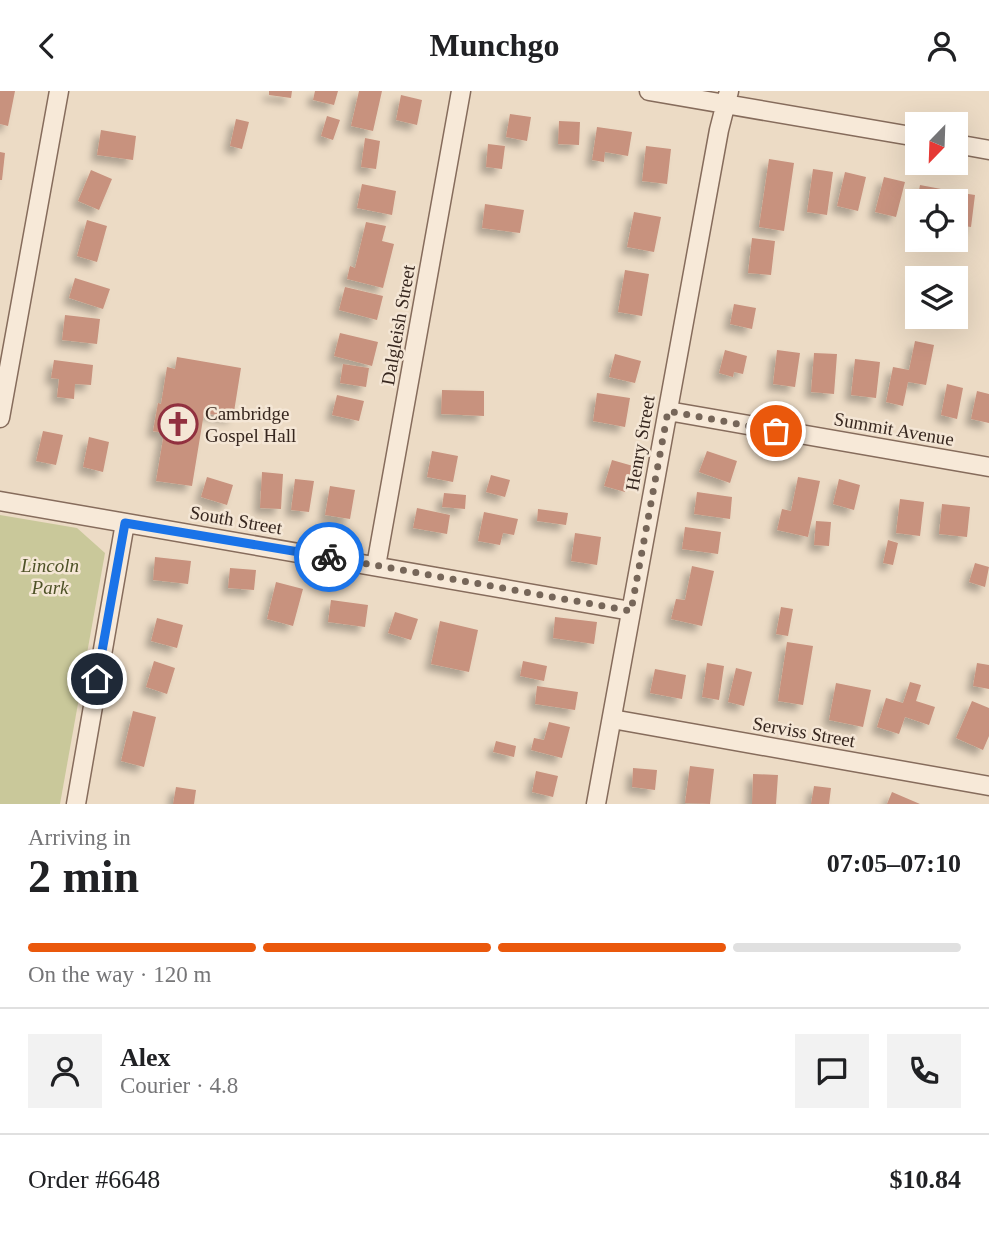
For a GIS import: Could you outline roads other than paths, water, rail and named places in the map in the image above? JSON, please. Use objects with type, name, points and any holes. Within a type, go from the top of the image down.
[{"type":"street","points":[[0,418],[59,91]]},
{"type":"street","name":"Dalgleish Street","points":[[376,566],[461,91]]},
{"type":"street","points":[[649,91],[727,98],[905,135]]},
{"type":"street","name":"Henry Street","points":[[596,804],[727,98]]},
{"type":"street","points":[[968,146],[989,150]]},
{"type":"street","name":"Summit Avenue","points":[[668,411],[989,467]]},
{"type":"street","name":"South Street","points":[[0,501],[631,611]]},
{"type":"street","points":[[76,804],[125,523]]},
{"type":"street","name":"Serviss Street","points":[[612,719],[989,786]]},
{"type":"place","name":"Cambridge Gospel Hall","points":[[178,424]]},
{"type":"park label","name":"Lincoln Park","points":[[50,576]]}]
